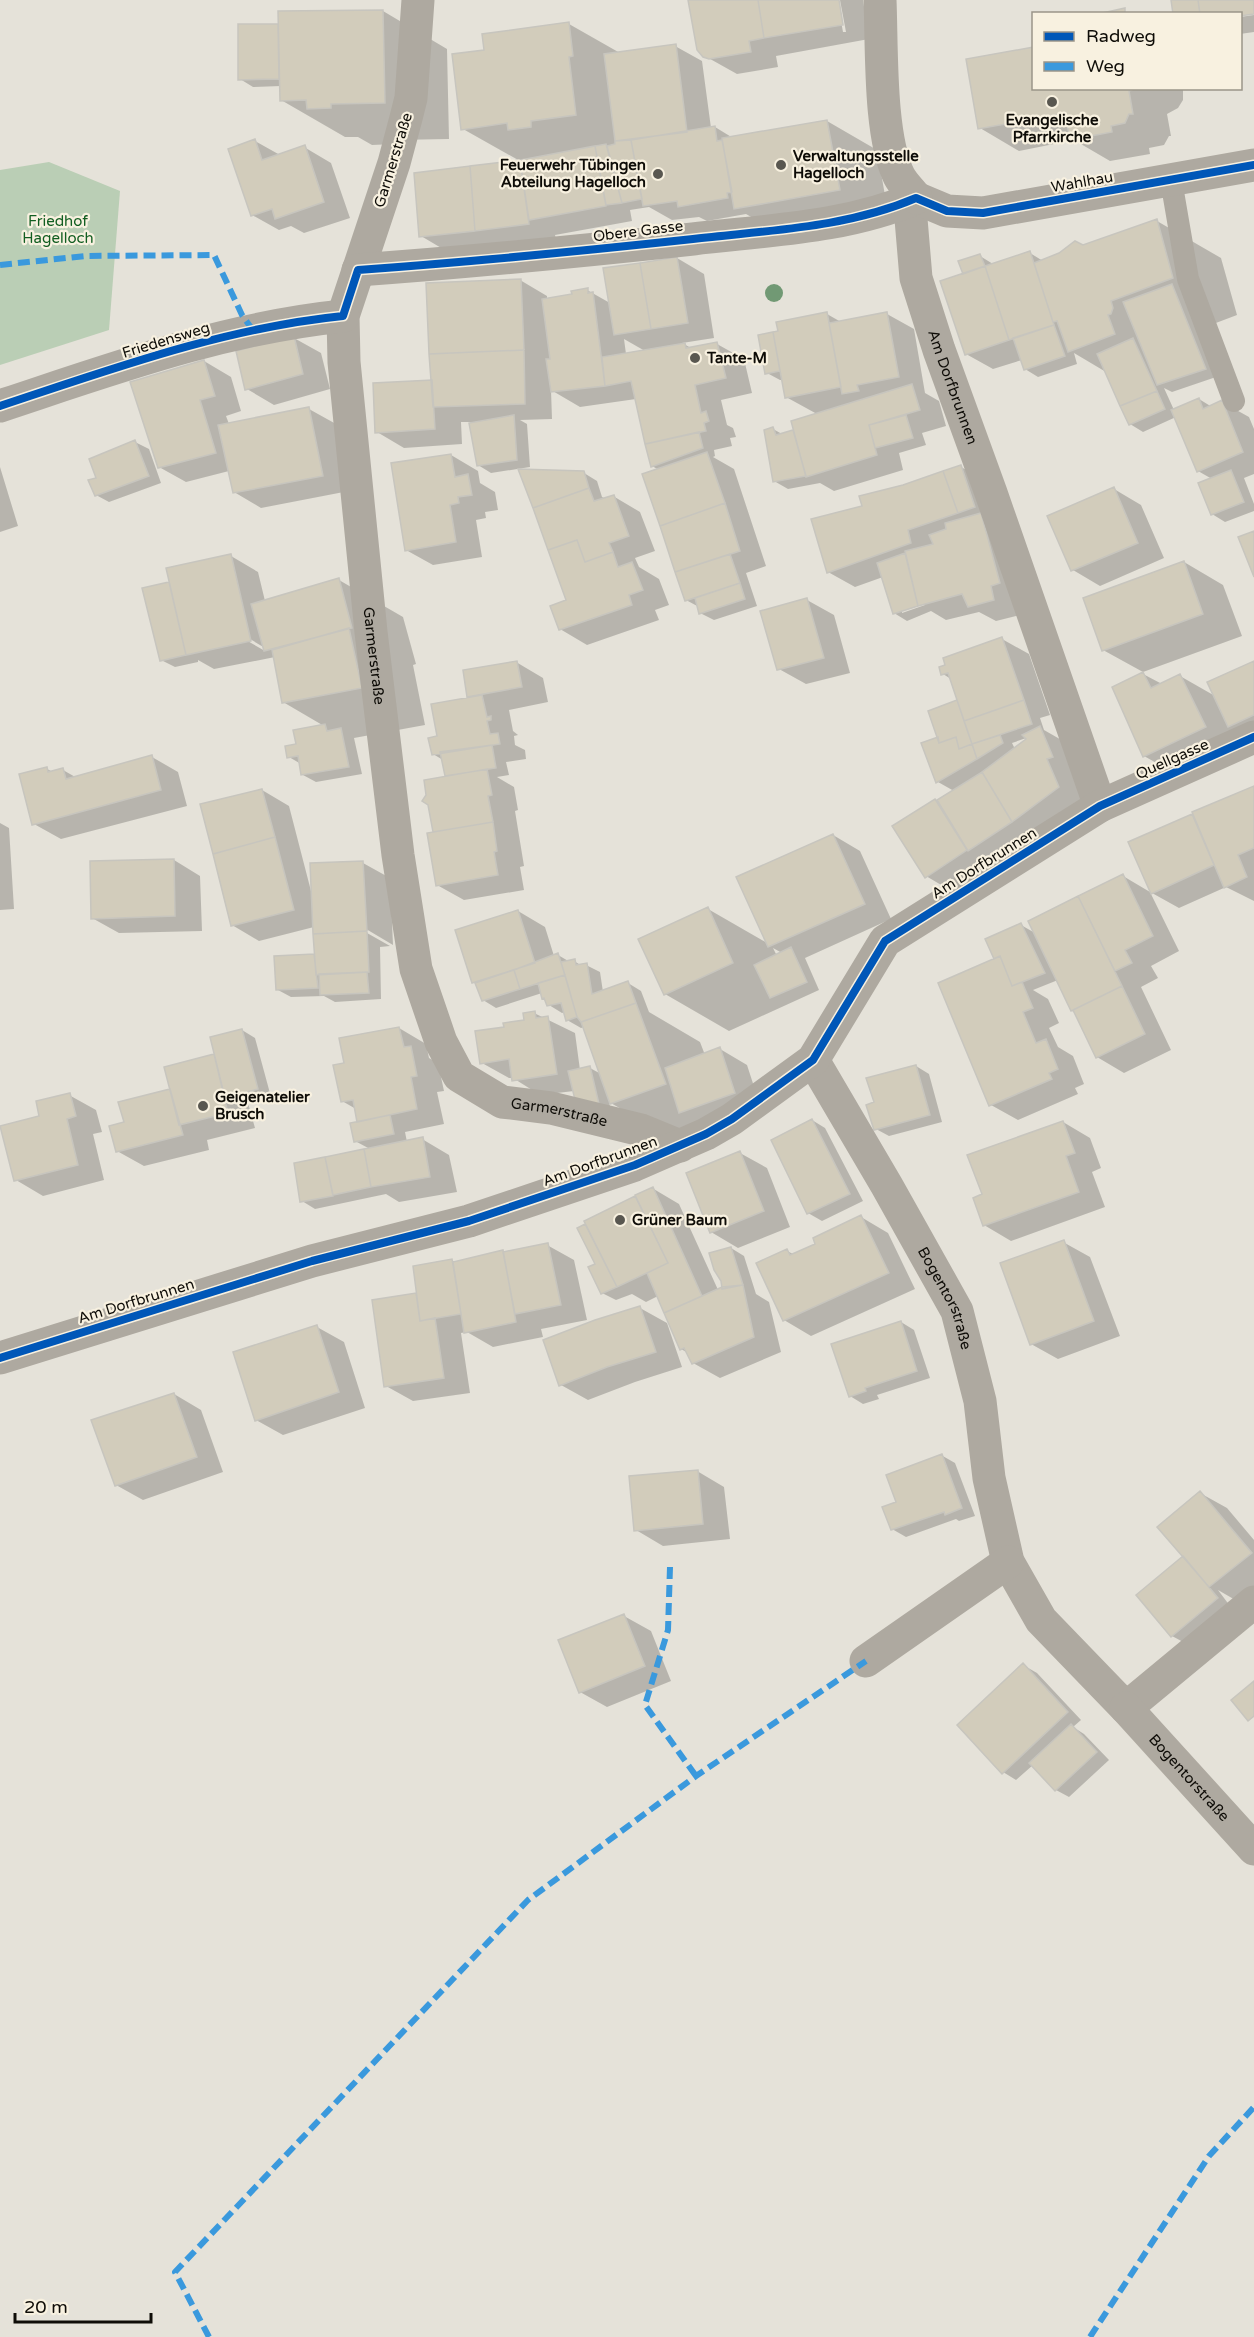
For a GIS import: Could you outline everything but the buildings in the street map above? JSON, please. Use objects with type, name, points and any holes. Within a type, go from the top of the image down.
[{"type":"street","name":"Garmerstraße","points":[[418,0],[411,98],[394,163],[343,316],[344,362],[358,507],[406,914],[416,969],[441,1042],[459,1076],[502,1102],[551,1108],[641,1131],[680,1146]]},
{"type":"street","points":[[880,0],[884,94],[889,144],[899,176],[916,198]]},
{"type":"street","name":"Wahlhau","points":[[916,198],[947,211],[983,213],[1254,165]]},
{"type":"street","name":"Obere Gasse","points":[[358,270],[563,253],[833,224],[890,209],[916,198]]},
{"type":"street","name":"Am Dorfbrunnen","points":[[0,1358],[312,1261],[469,1221],[598,1179],[680,1146],[732,1119],[813,1060],[885,941],[1100,806],[939,350],[916,278],[911,243],[911,219],[916,198]]},
{"type":"street","name":"Friedensweg","points":[[0,406],[166,353],[252,329],[301,320],[343,316]]},
{"type":"street","name":"Quellgasse","points":[[1100,806],[1254,737]]},
{"type":"street","name":"Bogentorstraße","points":[[813,1060],[957,1311],[980,1401],[989,1478],[1008,1562],[1041,1620],[1126,1708],[1254,1849]]},
{"type":"street","points":[[866,1661],[1008,1562]]},
{"type":"street","points":[[1126,1708],[1254,1602]]},
{"type":"lane","points":[[1171,180],[1188,279],[1234,401]]},
{"type":"green space","name":"Friedhof Hagelloch","points":[[49,162],[120,191],[109,330],[0,365],[0,170]]},
{"type":"marked path","points":[[0,265],[85,256],[214,255],[242,315],[252,329]]},
{"type":"marked path","points":[[670,1567],[668,1630],[645,1705],[696,1776]]},
{"type":"marked path","points":[[209,2337],[175,2272],[528,1900],[696,1776],[866,1661]]},
{"type":"marked path","points":[[1090,2337],[1209,2156],[1254,2107]]},
{"type":"cycle path","points":[[0,406],[126,364],[212,340],[255,330],[343,316],[358,270],[568,252],[778,230],[862,216],[916,198],[947,211],[983,213],[1254,165]]},
{"type":"cycle path","points":[[0,1358],[312,1261],[469,1221],[635,1165],[706,1134],[732,1119],[813,1060],[885,941],[1100,806],[1254,737]]},
{"type":"place","name":"Evangelische Pfarrkirche","points":[[1052,102]]},
{"type":"place","name":"Verwaltungsstelle Hagelloch","points":[[781,165]]},
{"type":"place","name":"Feuerwehr Tübingen Abteilung Hagelloch","points":[[658,174]]},
{"type":"place","name":"Tante-M","points":[[695,358]]},
{"type":"place","name":"Geigenatelier Brusch","points":[[203,1106]]},
{"type":"place","name":"Grüner Baum","points":[[620,1220]]}]
